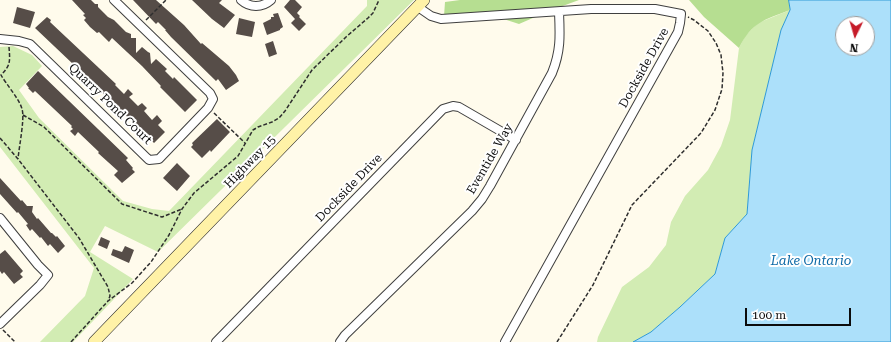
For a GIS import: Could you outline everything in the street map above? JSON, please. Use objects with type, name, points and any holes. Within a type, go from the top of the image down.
[{"type":"main road","name":"Highway 15","points":[[94,342],[421,4]]},
{"type":"street","points":[[114,0],[210,93],[213,99],[208,108]]},
{"type":"street","points":[[241,0],[249,5],[262,6],[271,0]]},
{"type":"street","points":[[421,4],[431,16],[441,19],[591,9],[655,9],[681,14]]},
{"type":"street","name":"Eventide Way","points":[[340,342],[344,334],[472,211],[490,186],[552,74],[557,62],[561,39],[559,12]]},
{"type":"street","name":"Dockside Drive","points":[[505,342],[678,32],[681,14]]},
{"type":"street","name":"Quarry Pond Court","points":[[4,39],[30,44],[36,49],[149,160],[159,159],[208,108]]},
{"type":"street","name":"Dockside Drive","points":[[216,342],[442,109],[453,106],[459,107],[516,140]]},
{"type":"street","points":[[0,218],[38,265],[48,275],[0,326]]},
{"type":"path","points":[[140,26],[166,0]]},
{"type":"path","points":[[71,342],[108,301],[132,283],[151,262],[169,235],[182,209],[194,193],[238,156],[253,130],[279,118],[312,70],[373,13],[379,0]]},
{"type":"path","points":[[557,342],[593,285],[632,205],[701,133],[715,110],[722,89],[723,73],[721,56],[716,43],[708,31],[694,20],[681,14]]},
{"type":"path","points":[[4,39],[10,60],[9,66],[0,76],[22,108],[24,115],[18,159]]},
{"type":"path","points":[[208,108],[245,143]]},
{"type":"path","points":[[24,115],[44,127],[122,204],[162,217],[182,209]]},
{"type":"path","points":[[0,138],[79,238],[108,287],[110,296],[108,301]]},
{"type":"path","points":[[0,326],[15,342]]},
{"type":"green space","points":[[367,0],[414,0],[158,252],[105,226],[90,252],[133,279],[73,342],[40,342],[85,296],[94,268],[0,147],[0,47],[13,46],[32,55],[42,66],[19,90],[39,118],[123,201],[152,209],[169,211],[367,6]]},
{"type":"green space","points":[[460,0],[579,0],[519,24],[485,13],[444,16],[445,2]]},
{"type":"green space","points":[[689,0],[789,0],[790,10],[766,20],[754,27],[739,48],[704,17]]},
{"type":"green space","points":[[790,10],[781,30],[752,150],[747,214],[725,238],[715,274],[651,332],[633,342],[597,342],[622,287],[649,267],[666,245],[671,222],[685,196],[708,170],[721,146],[730,120],[739,48],[745,36],[758,23]]},
{"type":"water","name":"Lake Ontario","points":[[789,0],[891,0],[891,342],[633,342],[651,332],[715,274],[725,238],[747,214],[752,150],[781,30],[790,10]]},
{"type":"building","points":[[72,0],[91,0],[95,4],[98,4],[98,7],[108,17],[114,20],[126,32],[131,34],[131,38],[136,38],[136,53],[142,47],[150,53],[151,64],[156,59],[167,69],[165,71],[173,79],[174,77],[197,100],[185,112],[142,66],[112,38],[109,42],[99,32],[97,33],[90,27],[84,20],[86,18],[83,15],[85,14]]},
{"type":"building","points":[[133,0],[156,0],[184,25],[201,44],[202,43],[229,66],[239,81],[226,90],[218,79],[216,81],[171,37],[158,22],[156,24]]},
{"type":"building","points":[[192,0],[222,0],[219,3],[235,15],[224,28]]},
{"type":"building","points":[[290,0],[295,0],[302,7],[297,13],[306,24],[299,31],[291,23],[295,19],[284,7]]},
{"type":"building","points":[[17,7],[35,12],[30,28],[13,23]]},
{"type":"building","points":[[278,13],[283,27],[280,30],[267,35],[263,23],[271,19],[271,17],[274,17],[273,14]]},
{"type":"building","points":[[47,17],[51,20],[50,22],[116,84],[115,85],[124,94],[128,89],[133,94],[129,97],[138,106],[142,103],[147,108],[144,111],[152,120],[157,115],[162,121],[158,125],[165,132],[154,143],[35,28]]},
{"type":"building","points":[[239,18],[255,22],[252,37],[236,34]]},
{"type":"building","points":[[273,41],[277,54],[269,57],[265,44]]},
{"type":"building","points":[[38,71],[128,158],[126,160],[135,172],[122,183],[114,175],[118,171],[78,132],[75,136],[70,131],[73,129],[71,127],[72,126],[35,91],[33,93],[28,88],[26,84]]},
{"type":"building","points":[[217,119],[230,132],[211,152],[210,150],[202,158],[191,147],[193,145],[192,143]]},
{"type":"building","points":[[177,163],[190,176],[177,191],[163,178]]},
{"type":"building","points":[[0,178],[21,201],[22,200],[27,206],[33,206],[32,212],[37,219],[38,218],[51,233],[56,237],[57,236],[65,246],[58,253],[50,244],[48,246],[32,229],[30,231],[26,225],[28,224],[0,194]]},
{"type":"building","points":[[101,237],[110,241],[107,249],[98,245]]},
{"type":"building","points":[[125,246],[134,250],[129,263],[111,255],[113,249],[122,252]]},
{"type":"building","points":[[5,250],[23,271],[20,274],[23,277],[14,284],[4,272],[2,274],[0,271],[0,254]]}]
